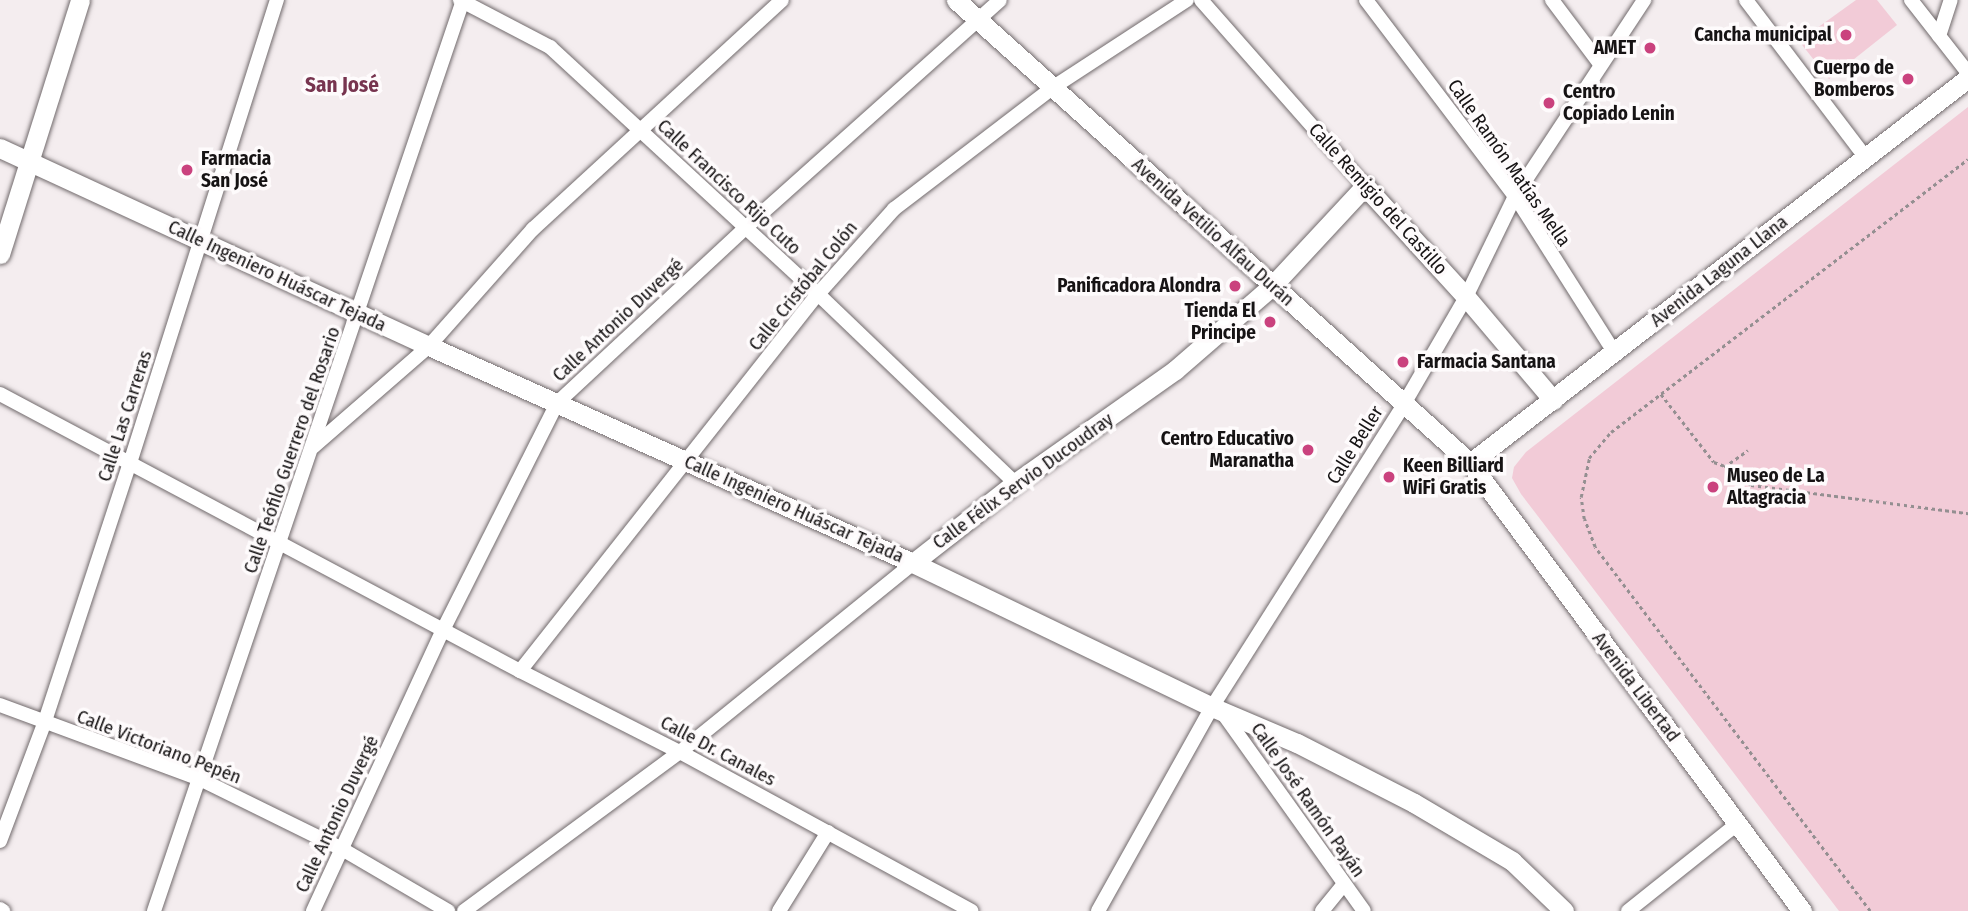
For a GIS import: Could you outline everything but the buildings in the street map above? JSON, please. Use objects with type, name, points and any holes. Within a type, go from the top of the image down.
[{"type":"main road","points":[[0,254],[80,0]]},
{"type":"main road","name":"Avenida Vetilio Alfau Durán","points":[[957,0],[1470,463]]},
{"type":"main road","name":"Avenida Laguna Llana","points":[[1470,463],[1968,78]]},
{"type":"main road","name":"Calle Ingeniero Huáscar Tejada","points":[[0,148],[429,346],[913,563],[1216,709],[1297,743],[1414,803],[1512,861],[1564,911]]},
{"type":"main road","name":"Calle Félix Servio Ducoudray","points":[[913,563],[1015,483],[1175,370],[1272,286],[1365,186]]},
{"type":"main road","name":"Calle Remigio del Castillo","points":[[1365,186],[1466,297],[1553,400]]},
{"type":"main road","name":"Avenida Libertad","points":[[1470,463],[1802,911]]},
{"type":"street","name":"Calle Las Carreras","points":[[0,841],[44,724],[130,463],[277,0]]},
{"type":"street","name":"Calle Francisco Rijo Cuto","points":[[462,0],[550,47],[744,229],[818,294],[1015,483]]},
{"type":"street","name":"Calle Teófilo Guerrero del Rosario","points":[[154,911],[359,314],[462,0]]},
{"type":"street","points":[[312,448],[429,346],[533,229],[642,132],[782,0]]},
{"type":"street","name":"Calle Antonio Duvergé","points":[[313,911],[444,628],[557,403],[744,229],[1000,0]]},
{"type":"street","name":"Calle Cristóbal Colón","points":[[520,671],[818,294],[894,209],[1052,88],[1187,0]]},
{"type":"street","name":"Calle Remigio del Castillo","points":[[1201,0],[1365,186]]},
{"type":"street","name":"Calle Ramón Matías Mella","points":[[1366,0],[1515,196],[1614,352]]},
{"type":"street","points":[[1552,0],[1600,64]]},
{"type":"street","name":"Calle Beller","points":[[1098,911],[1216,709],[1404,404],[1466,297],[1515,196],[1644,0]]},
{"type":"street","points":[[1746,0],[1866,158]]},
{"type":"street","points":[[1911,0],[1968,73]]},
{"type":"street","points":[[1939,36],[1951,0]]},
{"type":"street","name":"Calle Dr. Canales","points":[[0,394],[444,628],[520,671],[680,752],[972,911]]},
{"type":"street","name":"Calle Félix Servio Ducoudray","points":[[464,911],[680,752],[913,563]]},
{"type":"street","name":"Calle Victoriano Pepén","points":[[0,705],[44,724],[200,779],[342,849],[448,911]]},
{"type":"street","name":"Calle José Ramón Payán","points":[[1216,709],[1364,911]]},
{"type":"street","points":[[1628,911],[1737,824]]},
{"type":"street","points":[[779,911],[828,832]]},
{"type":"street","points":[[1322,911],[1344,884]]},
{"type":"path","points":[[1870,911],[1595,547],[1584,519],[1581,498],[1589,458],[1611,432],[1968,159]]},
{"type":"path","points":[[1661,394],[1714,461],[1733,469],[1751,485],[1968,513]]},
{"type":"path","points":[[1724,467],[1748,450]]},
{"type":"shaded area","name":"Cancha municipal","points":[[1856,0],[1877,0],[1897,25],[1829,79],[1799,41]]},
{"type":"shaded area","points":[[1968,107],[1968,911],[1839,911],[1521,494],[1512,478],[1514,467],[1526,452]]},
{"type":"place","name":"Cancha municipal","points":[[1846,35]]},
{"type":"place","name":"AMET","points":[[1650,48]]},
{"type":"place","name":"Cuerpo de Bomberos","points":[[1908,79]]},
{"type":"place","name":"Centro Copiado Lenin","points":[[1549,103]]},
{"type":"place","name":"Farmacia San José","points":[[187,170]]},
{"type":"place","name":"Panificadora Alondra","points":[[1235,286]]},
{"type":"place","name":"Tienda El Principe","points":[[1270,322]]},
{"type":"place","name":"Farmacia Santana","points":[[1403,362]]},
{"type":"place","name":"Centro Educativo Maranatha","points":[[1308,450]]},
{"type":"place","name":"Keen Billiard WiFi Gratis","points":[[1389,477]]},
{"type":"place","name":"Museo de La Altagracia","points":[[1713,487]]},
{"type":"district","name":"San José","points":[[342,85]]}]
